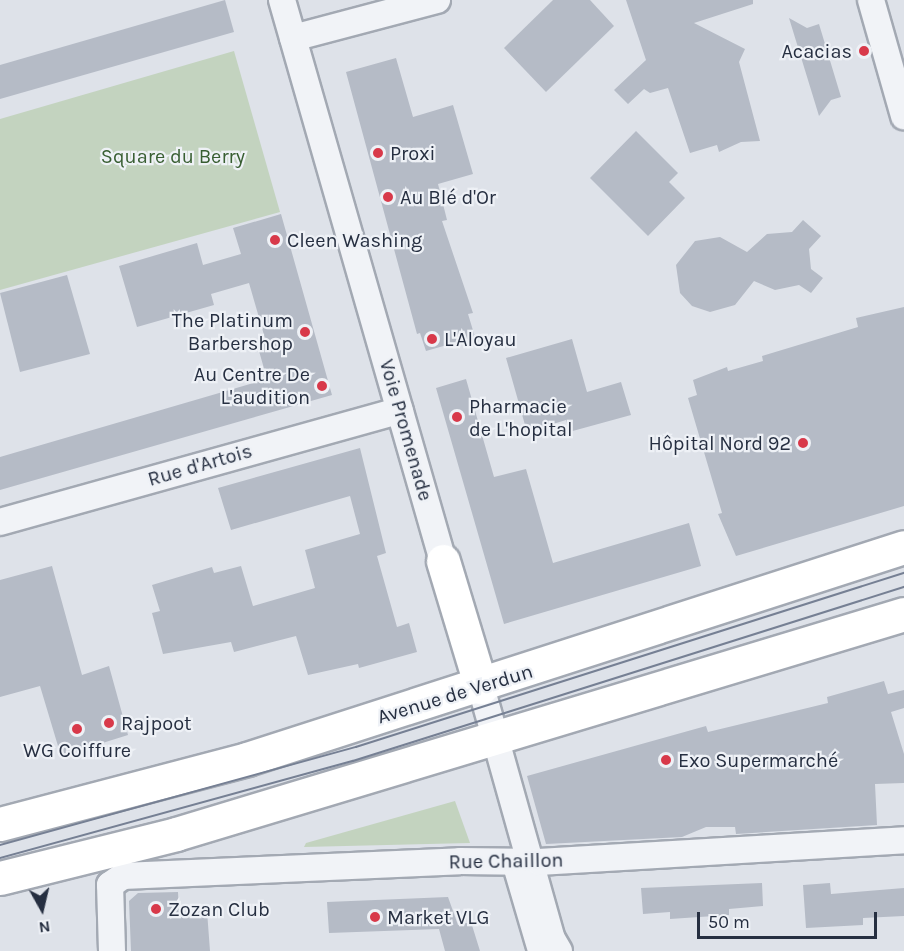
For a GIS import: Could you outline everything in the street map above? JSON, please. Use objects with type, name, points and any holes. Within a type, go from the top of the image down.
[{"type":"main road","name":"Avenue de Verdun","points":[[0,824],[247,759],[481,687],[904,547]]},
{"type":"main road","name":"Voie Promenade","points":[[443,561],[481,687]]},
{"type":"main road","points":[[0,878],[176,834],[904,614]]},
{"type":"street","name":"Voie Promenade","points":[[282,0],[443,561]]},
{"type":"street","points":[[293,38],[437,0]]},
{"type":"street","points":[[871,0],[904,116]]},
{"type":"street","name":"Rue d'Artois","points":[[0,522],[400,410]]},
{"type":"street","name":"Voie Promenade","points":[[481,687],[495,738],[538,951]]},
{"type":"street","name":"Rue Chaillon","points":[[112,951],[110,885],[123,876],[520,860],[904,840]]},
{"type":"street","points":[[520,860],[559,951]]},
{"type":"green space","name":"Square du Berry","points":[[234,51],[280,212],[0,290],[0,119]]},
{"type":"green space","points":[[455,801],[470,843],[304,847],[306,843]]},
{"type":"building","points":[[225,0],[234,32],[0,99],[0,65]]},
{"type":"building","points":[[553,0],[590,0],[614,26],[546,92],[504,48]]},
{"type":"building","points":[[626,0],[753,0],[753,4],[694,23],[745,49],[739,62],[760,141],[741,142],[719,152],[717,145],[690,153],[668,88],[650,93],[644,89],[628,104],[614,90],[646,60]]},
{"type":"building","points":[[789,18],[807,28],[819,24],[841,97],[831,100],[819,116]]},
{"type":"building","points":[[396,58],[413,117],[453,105],[473,174],[438,184],[447,220],[442,221],[473,313],[468,314],[475,337],[426,351],[420,333],[417,334],[346,72]]},
{"type":"building","points":[[636,131],[678,173],[669,182],[685,198],[648,236],[590,178]]},
{"type":"building","points":[[281,214],[332,395],[0,490],[0,457],[267,379],[257,344],[266,342],[249,283],[211,294],[214,305],[137,327],[119,266],[197,243],[203,265],[241,254],[233,228]]},
{"type":"building","points":[[803,220],[821,236],[809,249],[811,269],[823,278],[811,293],[799,285],[775,290],[754,281],[735,305],[710,312],[692,306],[680,293],[676,265],[695,241],[720,237],[747,252],[767,234],[792,232]]},
{"type":"building","points":[[67,275],[90,354],[20,372],[0,293]]},
{"type":"building","name":"Hôpital Nord 92","points":[[904,307],[904,506],[736,556],[718,514],[722,513],[688,398],[697,395],[693,380],[727,367],[728,371],[763,361],[762,356],[858,327],[856,318]]},
{"type":"building","points":[[572,339],[587,392],[621,382],[631,415],[569,432],[566,420],[527,432],[506,358]]},
{"type":"building","points":[[466,379],[494,477],[526,469],[553,563],[689,523],[701,566],[504,624],[436,388]]},
{"type":"building","points":[[360,448],[386,553],[377,556],[397,627],[409,623],[417,652],[359,668],[358,664],[308,675],[296,636],[234,652],[231,642],[163,654],[152,613],[160,611],[152,585],[212,567],[214,573],[241,566],[253,606],[315,588],[305,550],[360,534],[350,496],[231,530],[218,488]]},
{"type":"building","points":[[52,566],[82,675],[109,666],[128,735],[61,756],[40,686],[0,697],[0,580]]},
{"type":"building","points":[[884,681],[888,694],[904,690],[904,708],[891,712],[904,754],[904,783],[875,784],[877,825],[736,834],[735,827],[706,827],[682,837],[546,844],[527,776],[706,726],[708,732],[828,703],[827,697]]},
{"type":"building","points":[[762,883],[763,906],[729,909],[729,915],[670,919],[670,912],[643,914],[641,888]]},
{"type":"building","points":[[830,883],[831,894],[904,888],[904,916],[863,918],[863,925],[806,928],[803,885]]},
{"type":"building","points":[[178,892],[179,912],[207,911],[210,951],[131,951],[129,901],[138,893]]},
{"type":"building","points":[[448,897],[458,925],[471,922],[480,951],[445,951],[439,929],[329,933],[327,902]]},
{"type":"tram line","points":[[0,845],[356,747],[904,573]]},
{"type":"tram line","points":[[0,858],[353,761],[904,587]]},
{"type":"place","name":"Acacias","points":[[864,51]]},
{"type":"place","name":"Proxi","points":[[378,153]]},
{"type":"place","name":"Au Blé d'Or","points":[[388,197]]},
{"type":"place","name":"Cleen Washing","points":[[275,240]]},
{"type":"place","name":"The Platinum Barbershop","points":[[305,332]]},
{"type":"place","name":"L'Aloyau","points":[[432,339]]},
{"type":"place","name":"Au Centre De L'audition","points":[[322,386]]},
{"type":"place","name":"Pharmacie de L'hopital","points":[[457,417]]},
{"type":"place","name":"Hôpital Nord 92","points":[[803,443]]},
{"type":"place","name":"Rajpoot","points":[[109,723]]},
{"type":"place","name":"WG Coiffure","points":[[77,729]]},
{"type":"place","name":"Exo Supermarché","points":[[666,760]]},
{"type":"place","name":"Zozan Club","points":[[156,909]]},
{"type":"place","name":"Market VLG","points":[[375,917]]}]
